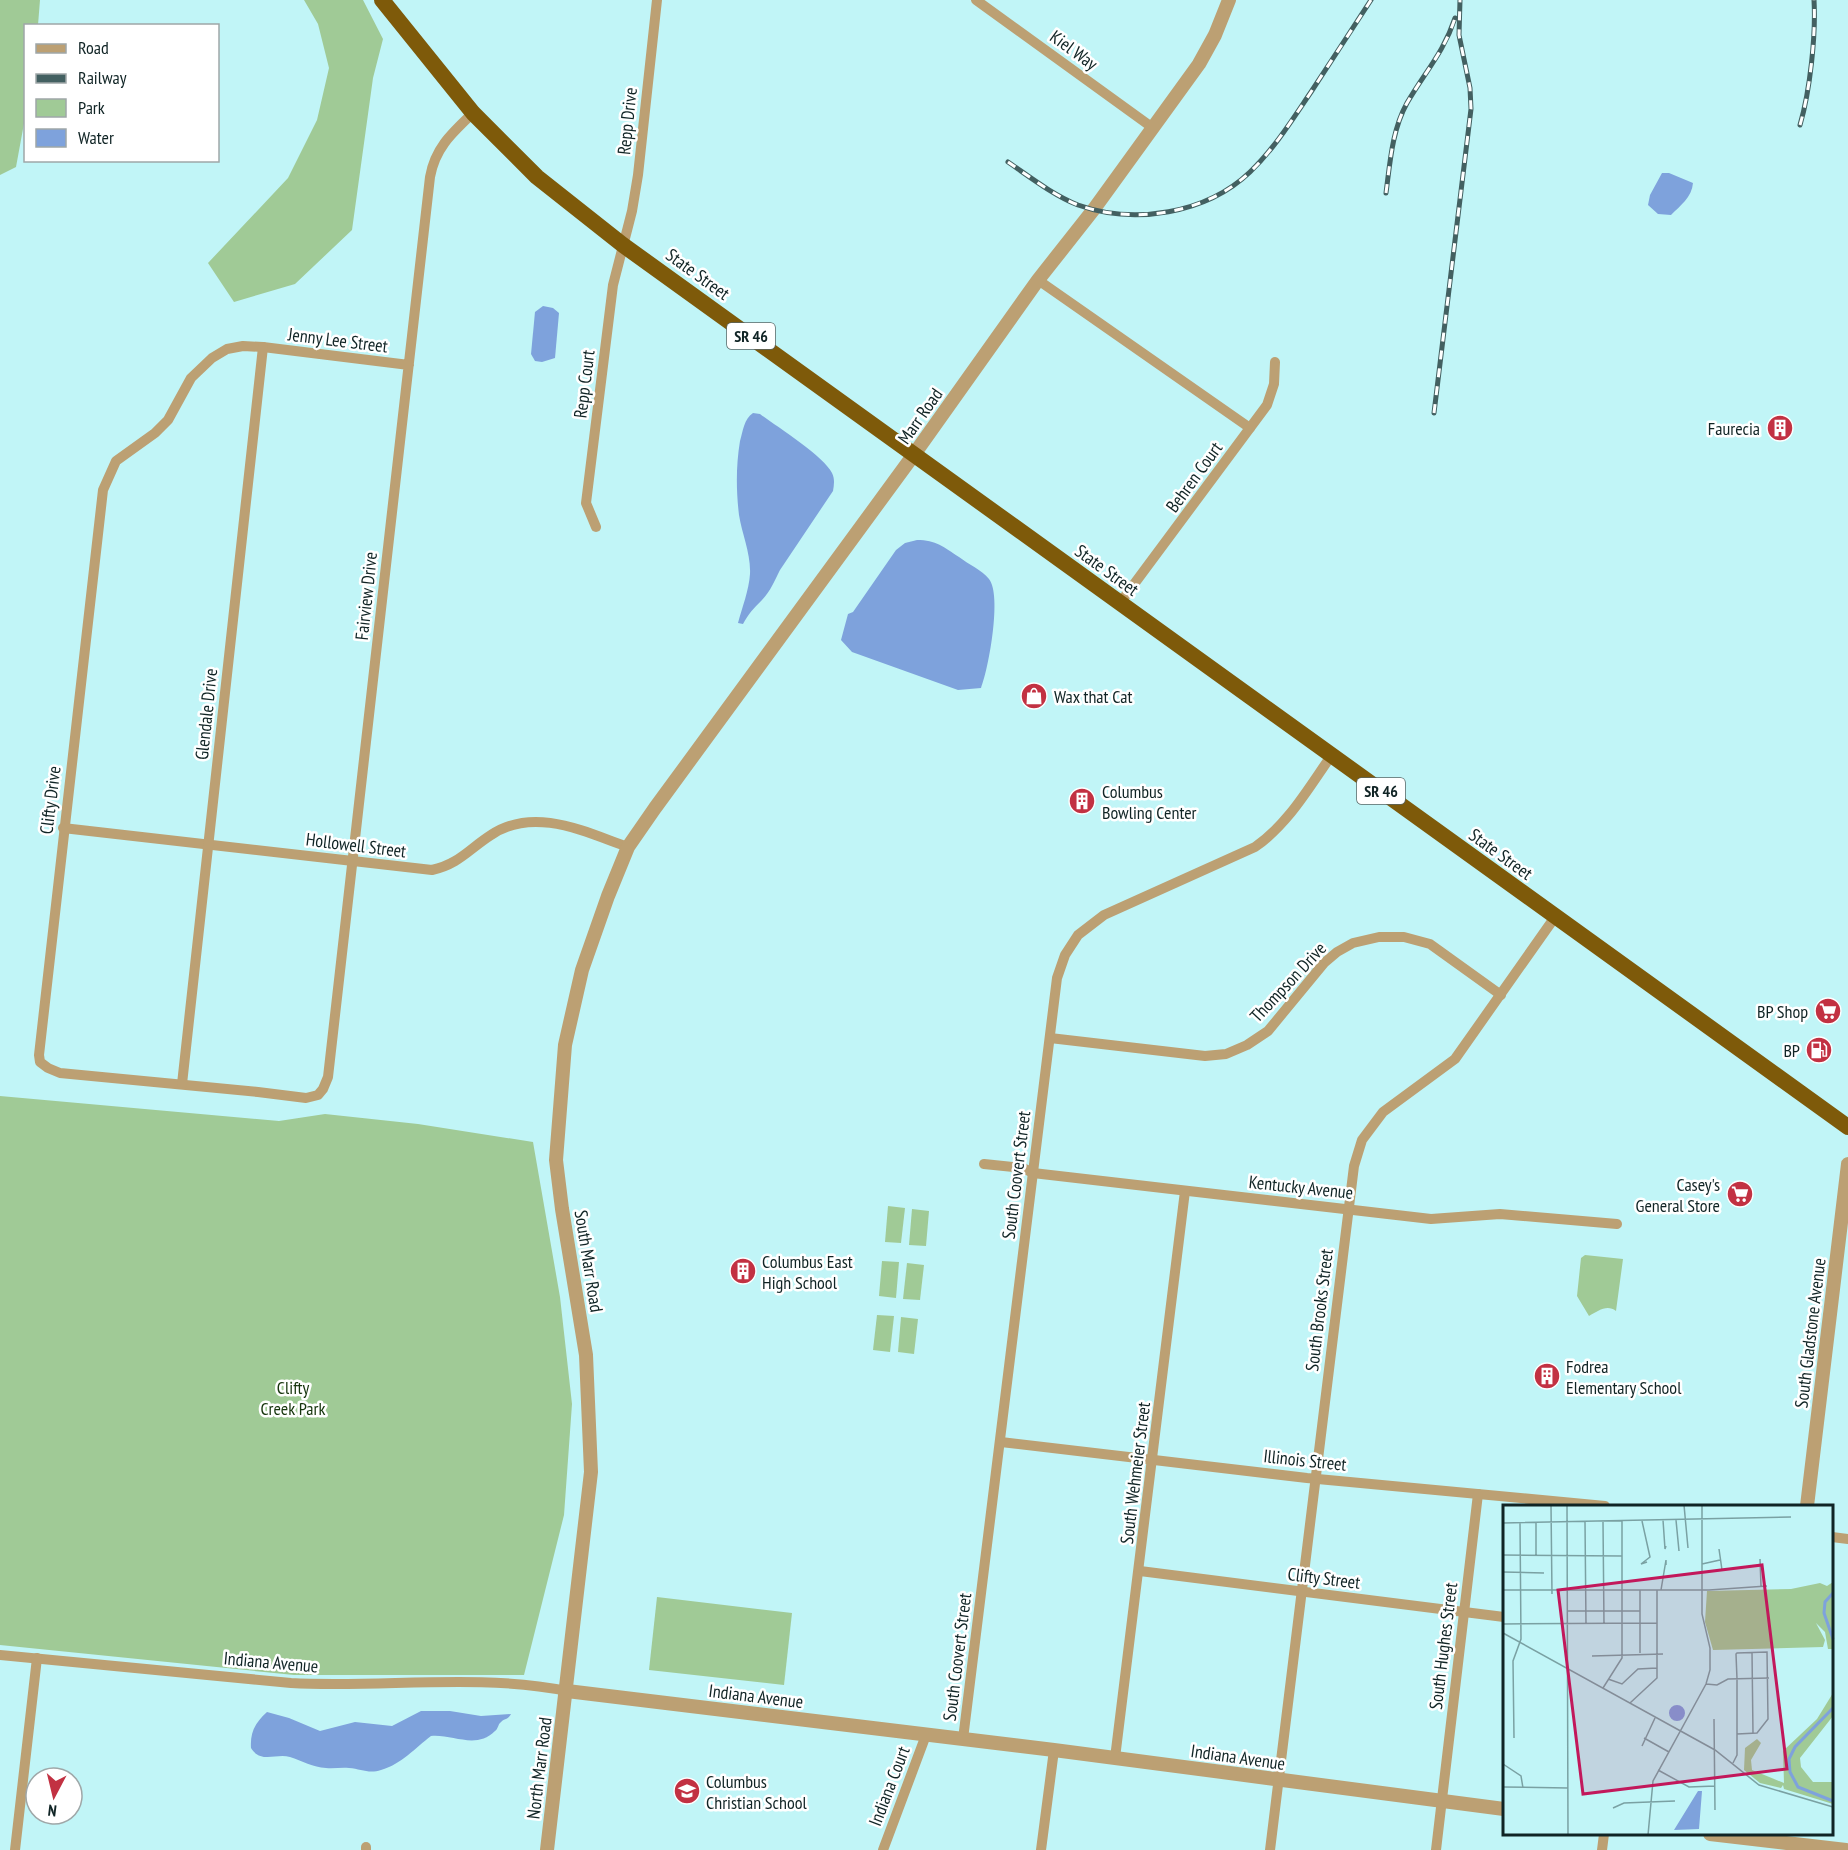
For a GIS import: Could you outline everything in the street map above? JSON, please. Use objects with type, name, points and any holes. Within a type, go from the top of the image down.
[{"type":"highway","name":"State Street","points":[[382,0],[473,113],[537,177],[623,245],[915,453],[1331,756],[1848,1127]]},
{"type":"street","name":"Repp Drive","points":[[623,245],[636,184],[657,0]]},
{"type":"street","name":"Kiel Way","points":[[976,0],[1153,128]]},
{"type":"street","name":"Marr Road","points":[[628,847],[1038,280],[1199,64],[1215,35],[1229,0]]},
{"type":"street","name":"Fairview Drive","points":[[318,1095],[327,1077],[432,165],[444,141],[473,113]]},
{"type":"street","name":"Repp Court","points":[[596,527],[586,503],[613,285],[623,245]]},
{"type":"street","points":[[1038,280],[1250,428]]},
{"type":"street","name":"Clifty Drive","points":[[263,347],[243,346],[227,349],[212,358],[191,378],[168,420],[155,433],[116,461],[103,490],[39,1055],[40,1062],[60,1073],[306,1098],[318,1095]]},
{"type":"street","name":"Jenny Lee Street","points":[[263,347],[409,365]]},
{"type":"street","name":"Glendale Drive","points":[[182,1084],[263,347]]},
{"type":"street","name":"Behren Court","points":[[1120,603],[1267,405],[1274,384],[1275,362]]},
{"type":"street","name":"South Coovert Street","points":[[963,1739],[1057,978],[1065,955],[1078,936],[1104,915],[1255,847],[1269,838],[1285,822],[1331,756]]},
{"type":"street","name":"Hollowell Street","points":[[63,828],[421,869],[439,868],[460,859],[492,834],[511,825],[534,821],[556,823],[628,847]]},
{"type":"street","name":"South Marr Road","points":[[567,1691],[591,1472],[586,1355],[556,1160],[565,1045],[582,970],[628,847]]},
{"type":"street","name":"South Brooks Street","points":[[1270,1850],[1354,1166],[1362,1140],[1383,1112],[1455,1059],[1556,917]]},
{"type":"street","name":"Thompson Drive","points":[[1050,1038],[1206,1056],[1226,1053],[1247,1045],[1268,1031],[1324,963],[1336,952],[1353,943],[1379,937],[1404,937],[1430,944],[1501,995]]},
{"type":"street","name":"Kentucky Avenue","points":[[984,1164],[1023,1168],[1033,1173],[1431,1219],[1500,1214],[1617,1224]]},
{"type":"street","name":"South Gladstone Avenue","points":[[1807,1505],[1848,1164]]},
{"type":"street","name":"South Wehmeier Street","points":[[1115,1758],[1140,1571],[1185,1191]]},
{"type":"street","name":"Illinois Street","points":[[1001,1442],[1315,1479],[1594,1505]]},
{"type":"street","name":"South Hughes Street","points":[[1436,1850],[1478,1494]]},
{"type":"street","points":[[1833,1537],[1848,1539]]},
{"type":"street","name":"Clifty Street","points":[[1140,1571],[1503,1617]]},
{"type":"street","name":"Indiana Avenue","points":[[0,1655],[291,1683],[335,1685],[506,1682],[1503,1809]]},
{"type":"street","points":[[15,1850],[37,1658]]},
{"type":"street","name":"North Marr Road","points":[[547,1850],[567,1691]]},
{"type":"street","name":"Indiana Court","points":[[883,1850],[926,1734]]},
{"type":"street","points":[[1041,1850],[1054,1750]]},
{"type":"street","points":[[1602,1850],[1604,1835]]},
{"type":"street","points":[[1724,1835],[1846,1850]]},
{"type":"green space","points":[[0,0],[40,0],[38,24],[24,24],[24,123],[16,167],[0,175]]},
{"type":"green space","points":[[304,0],[363,0],[383,39],[373,78],[352,230],[295,284],[234,302],[208,263],[288,178],[317,120],[329,68],[318,24]]},
{"type":"green space","name":"Clifty Creek Park","points":[[0,1096],[279,1121],[325,1114],[418,1124],[533,1142],[560,1297],[572,1404],[564,1515],[524,1675],[294,1675],[0,1645]]},
{"type":"green space","points":[[888,1206],[905,1208],[901,1243],[885,1242]]},
{"type":"green space","points":[[912,1209],[929,1211],[926,1246],[909,1245]]},
{"type":"green space","points":[[1585,1255],[1623,1259],[1616,1311],[1606,1308],[1589,1316],[1577,1296],[1581,1258]]},
{"type":"green space","points":[[882,1261],[899,1262],[896,1298],[879,1296]]},
{"type":"green space","points":[[907,1263],[924,1265],[920,1300],[903,1299]]},
{"type":"green space","points":[[877,1315],[894,1316],[890,1352],[873,1350]]},
{"type":"green space","points":[[901,1317],[918,1319],[914,1354],[898,1352]]},
{"type":"green space","points":[[657,1597],[792,1613],[784,1685],[649,1670]]},
{"type":"water","points":[[1662,173],[1669,173],[1693,183],[1688,197],[1671,215],[1658,214],[1648,205],[1650,195]]},
{"type":"water","points":[[543,306],[553,308],[559,313],[555,358],[542,362],[535,361],[531,354],[535,312]]},
{"type":"water","points":[[753,413],[760,414],[820,458],[832,473],[834,484],[833,491],[780,570],[772,586],[743,624],[738,623],[748,586],[750,567],[739,515],[737,468],[743,429]]},
{"type":"water","points":[[917,540],[935,543],[949,550],[983,573],[993,587],[993,632],[981,688],[958,690],[852,652],[841,640],[848,614],[853,612],[896,550],[905,543]]},
{"type":"water","points":[[421,1711],[450,1711],[481,1716],[511,1714],[501,1721],[488,1737],[480,1740],[464,1740],[431,1736],[402,1760],[377,1771],[321,1767],[285,1756],[264,1757],[259,1756],[251,1748],[254,1728],[267,1712],[320,1731],[355,1722],[392,1726]]},
{"type":"railway","points":[[1008,162],[1060,196],[1078,205],[1100,211],[1122,214],[1168,212],[1212,198],[1250,172],[1275,144],[1371,0]]},
{"type":"railway","points":[[1434,413],[1471,109],[1470,88],[1459,35],[1460,0]]},
{"type":"railway","points":[[1800,125],[1812,63],[1814,0]]},
{"type":"railway","points":[[1386,193],[1392,147],[1402,113],[1440,52],[1455,18]]},
{"type":"place","name":"Faurecia","points":[[1780,428]]},
{"type":"place","name":"Wax that Cat","points":[[1034,696]]},
{"type":"place","name":"Columbus Bowling Center","points":[[1082,801]]},
{"type":"place","name":"BP Shop","points":[[1828,1011]]},
{"type":"place","name":"BP","points":[[1819,1050]]},
{"type":"place","name":"Casey's General Store","points":[[1740,1194]]},
{"type":"place","name":"Columbus East High School","points":[[743,1271]]},
{"type":"place","name":"Fodrea Elementary School","points":[[1547,1376]]},
{"type":"place","name":"Columbus Christian School","points":[[687,1791]]}]
